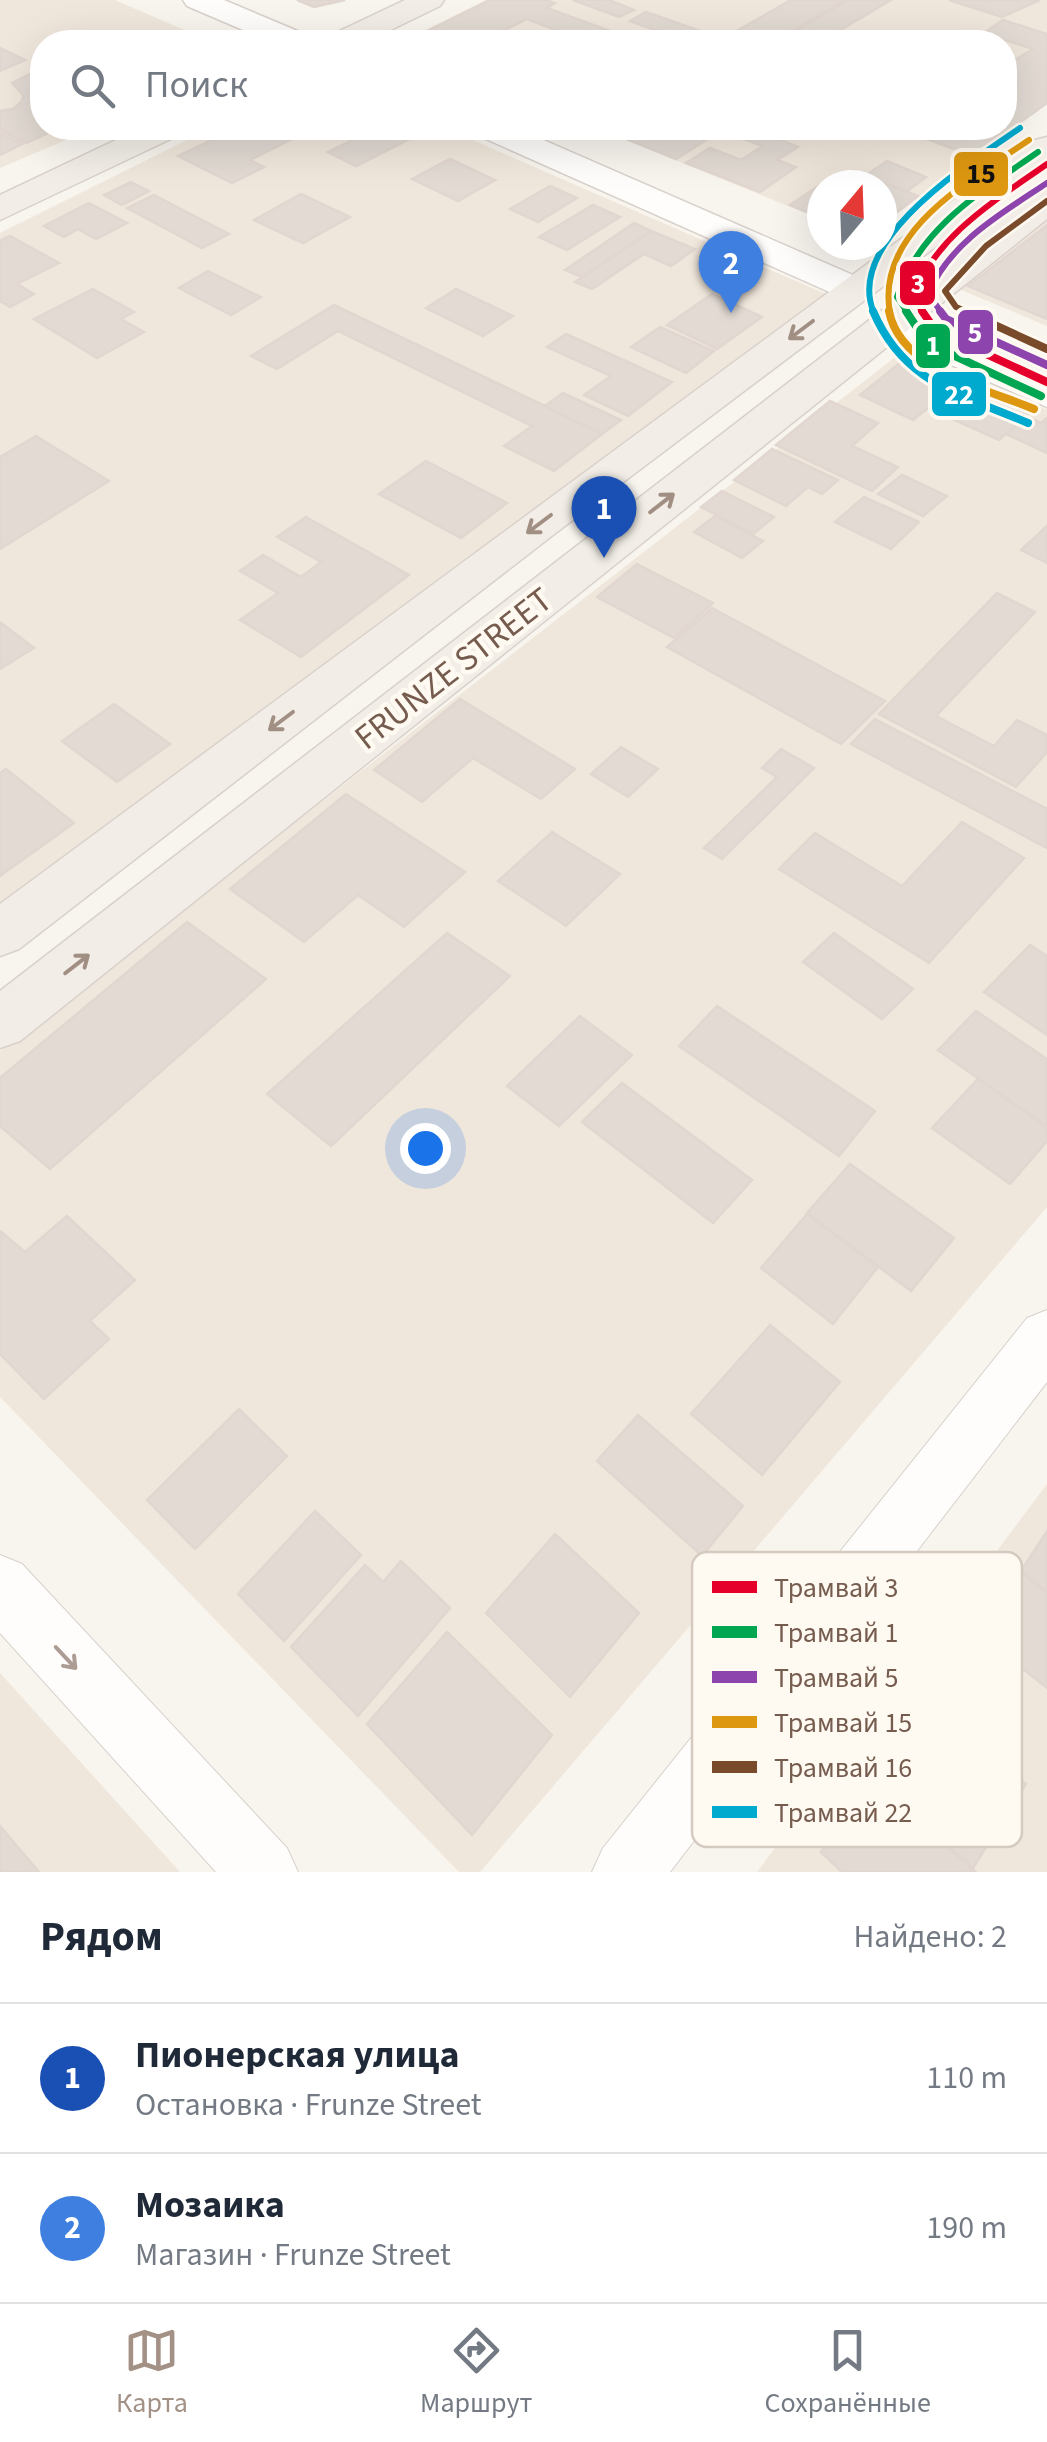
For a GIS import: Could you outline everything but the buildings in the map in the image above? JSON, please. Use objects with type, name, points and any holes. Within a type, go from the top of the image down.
[{"type":"main road","points":[[198,0],[268,30]]},
{"type":"main road","points":[[367,30],[429,0]]},
{"type":"main road","points":[[0,209],[141,140]]},
{"type":"main road","points":[[516,140],[856,290],[1047,395]]},
{"type":"main road","name":"FRUNZE STREET","points":[[0,934],[538,525],[1047,146]]},
{"type":"main road","name":"FRUNZE STREET","points":[[0,1024],[1047,201]]},
{"type":"main road","points":[[902,315],[1047,364]]},
{"type":"street","points":[[879,1552],[1047,1337]]},
{"type":"street","points":[[0,1586],[263,1872]]},
{"type":"street","points":[[628,1872],[692,1790]]},
{"type":"shaded area","points":[[0,0],[115,0],[184,30],[30,30],[30,140],[66,140],[0,168]]},
{"type":"shaded area","points":[[486,0],[1047,0],[1047,104],[1017,126],[1017,30],[425,30]]},
{"type":"shaded area","points":[[187,140],[473,140],[828,295],[0,909],[0,233]]},
{"type":"shaded area","points":[[626,140],[998,140],[897,213],[897,170],[807,170],[807,214]]},
{"type":"shaded area","points":[[1047,215],[1047,326],[952,286]]},
{"type":"shaded area","points":[[907,348],[1047,410],[1047,1207],[753,1552],[692,1552],[692,1623],[480,1872],[459,1872],[0,1397],[0,1051]]},
{"type":"shaded area","points":[[1047,1484],[1047,1872],[757,1872],[776,1847],[1022,1847],[1022,1552],[996,1552]]},
{"type":"shaded area","points":[[0,1673],[180,1872],[0,1872]]},
{"type":"tram line","name":"22","points":[[1003,140],[937,188],[909,214],[886,242],[872,271],[869,302],[882,332],[910,368],[1028,423]]},
{"type":"tram line","name":"15","points":[[1029,140],[941,204],[914,231],[894,259],[885,289],[891,320],[915,353],[954,376],[1034,409]]},
{"type":"tram line","name":"1","points":[[1038,152],[934,231],[905,273],[897,297],[927,343],[1041,396]]},
{"type":"tram line","name":"3","points":[[1047,164],[950,237],[921,275],[912,297],[936,331],[1047,382]]},
{"type":"tram line","name":"5","points":[[1047,183],[962,244],[936,276],[928,294],[946,319],[1047,365]]},
{"type":"tram line","name":"16","points":[[1047,201],[986,246],[945,291],[956,307],[1047,349]]},
{"type":"place","name":"Мозаика","points":[[731,313]]},
{"type":"place","name":"Пионерская улица","points":[[604,558]]}]
